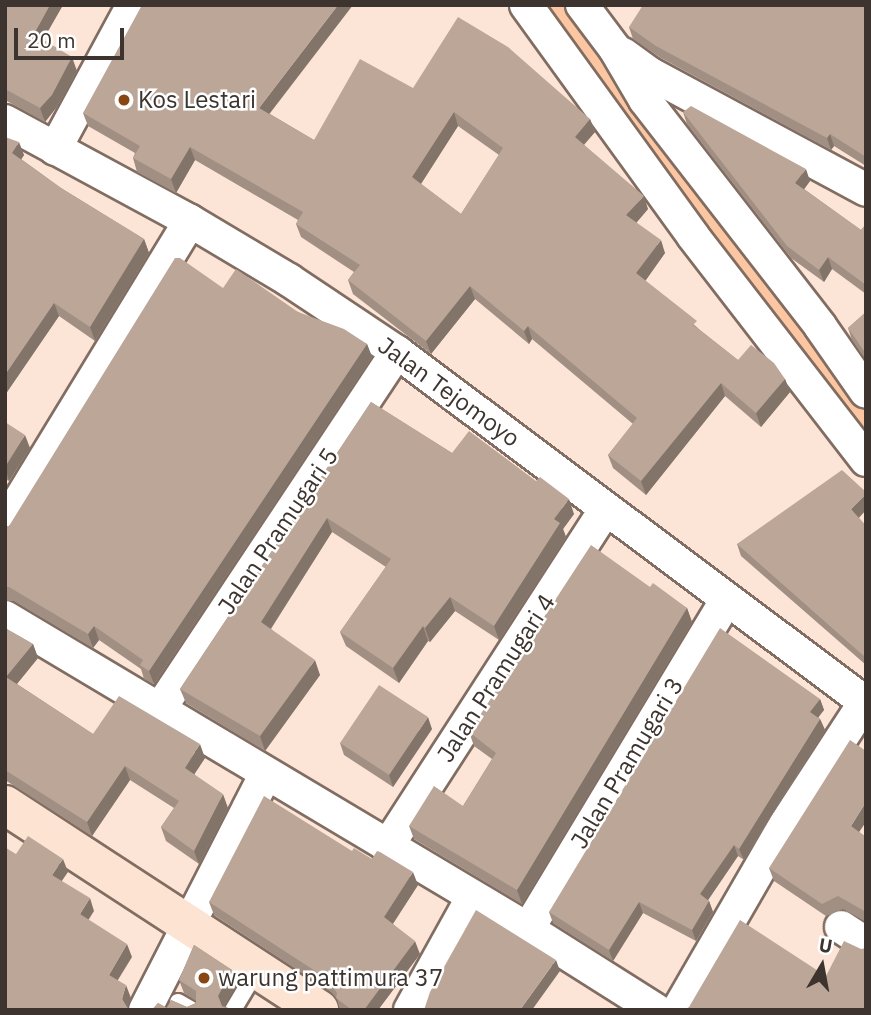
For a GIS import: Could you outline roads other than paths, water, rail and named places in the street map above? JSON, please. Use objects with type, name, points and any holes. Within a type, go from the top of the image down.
[{"type":"main road","points":[[5,806],[319,1010]]},
{"type":"street","points":[[55,149],[134,5]]},
{"type":"street","points":[[526,5],[693,236],[866,460]]},
{"type":"street","points":[[582,5],[615,49],[645,100],[820,326],[866,392]]},
{"type":"street","points":[[615,49],[651,74],[866,190]]},
{"type":"street","name":"Jalan Tejomoyo","points":[[5,121],[190,221],[289,280],[397,352],[865,703]]},
{"type":"street","points":[[5,524],[190,221]]},
{"type":"street","name":"Jalan Pramugari 5","points":[[159,710],[397,352]]},
{"type":"street","name":"Jalan Pramugari 4","points":[[387,847],[606,509]]},
{"type":"street","name":"Jalan Pramugari 3","points":[[528,929],[727,599]]},
{"type":"street","points":[[5,617],[528,929],[656,1010]]},
{"type":"street","points":[[678,1010],[786,823],[865,703]]},
{"type":"street","points":[[145,1010],[190,927],[266,774]]},
{"type":"street","points":[[411,1010],[472,898]]},
{"type":"lane","points":[[233,1010],[257,970]]},
{"type":"waterway","points":[[550,5],[866,431]]},
{"type":"place","name":"Kos Lestari","points":[[124,100]]},
{"type":"place","name":"warung pattimura 37","points":[[204,978]]}]
